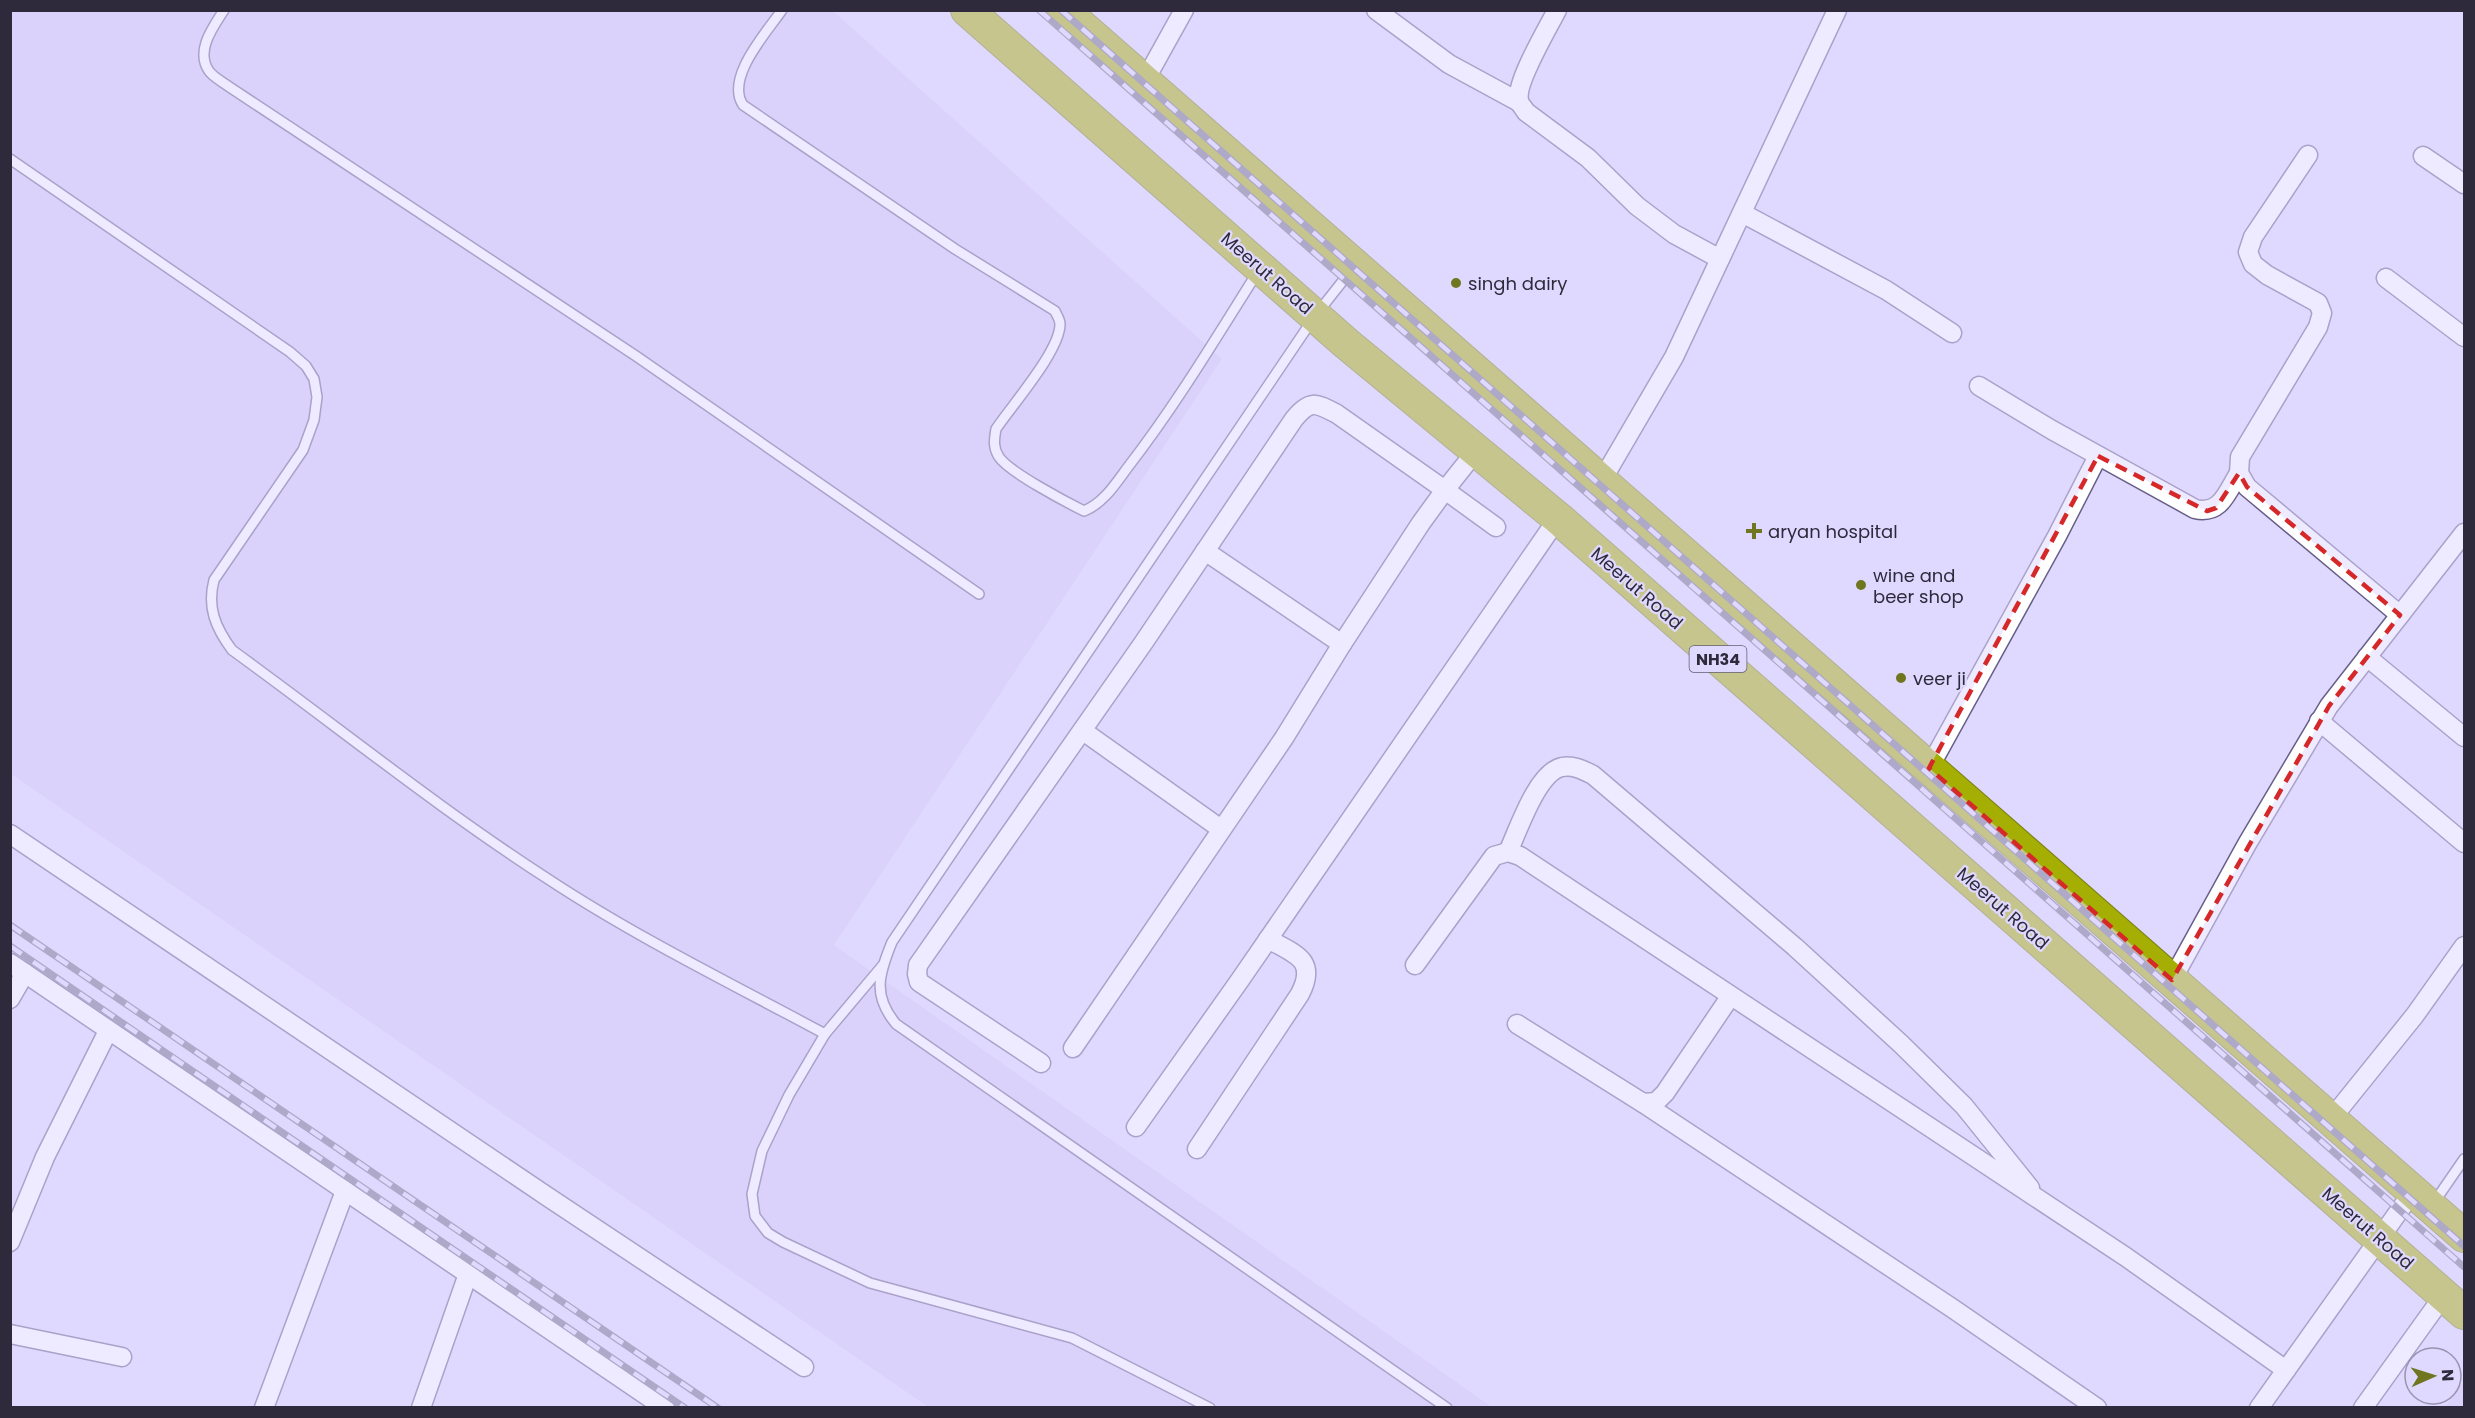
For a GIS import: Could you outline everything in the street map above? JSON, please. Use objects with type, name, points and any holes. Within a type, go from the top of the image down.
[{"type":"highway","name":"Meerut Road","points":[[967,10],[1315,316],[1558,518],[2454,1304]]},
{"type":"highway","points":[[1063,10],[2332,1118],[2464,1236]]},
{"type":"street","points":[[1144,82],[1184,10]]},
{"type":"street","points":[[1376,10],[1449,64],[1519,102],[1526,112],[1588,158],[1637,206],[1674,234],[1720,259]]},
{"type":"street","points":[[1519,102],[1519,90],[1527,69],[1557,10]]},
{"type":"street","points":[[1601,482],[1674,357],[1837,10]]},
{"type":"street","points":[[1979,386],[2098,456],[2195,509],[2207,512],[2216,508],[2239,472],[2240,457],[2318,327],[2322,313],[2318,303],[2267,275],[2253,264],[2248,252],[2253,237],[2308,155]]},
{"type":"street","points":[[2423,156],[2464,184]]},
{"type":"street","points":[[1742,213],[1886,290],[1952,333]]},
{"type":"street","points":[[2386,278],[2464,337]]},
{"type":"street","points":[[1041,1063],[919,982],[916,974],[923,956],[1083,731],[1302,408],[1310,404],[1321,406],[1337,414],[1496,527]]},
{"type":"street","points":[[1073,1048],[1284,738],[1421,523],[1476,451]]},
{"type":"street","points":[[1929,768],[2057,536],[2098,456]]},
{"type":"street","points":[[2239,472],[2247,487],[2400,615]]},
{"type":"street","points":[[1136,1127],[1558,518]]},
{"type":"street","points":[[2172,980],[2319,721],[2464,533]]},
{"type":"street","points":[[1205,551],[1342,644]]},
{"type":"street","points":[[2367,657],[2464,737]]},
{"type":"street","points":[[2319,721],[2464,843]]},
{"type":"street","points":[[1083,731],[1221,829]]},
{"type":"street","points":[[1508,852],[1535,794],[1547,776],[1561,767],[1577,767],[1593,775],[1795,947],[1901,1044],[1964,1106],[2040,1201]]},
{"type":"street","points":[[10,834],[804,1367]]},
{"type":"street","points":[[1415,965],[1494,856],[1508,852],[1520,856],[2126,1257],[2286,1370]]},
{"type":"street","points":[[1197,1149],[1300,994],[1308,978],[1307,967],[1298,957],[1268,939]]},
{"type":"street","points":[[2332,1118],[2415,1015],[2464,946]]},
{"type":"street","points":[[10,999],[18,968],[665,1407]]},
{"type":"street","points":[[1643,1103],[1656,1102],[1665,1093],[1730,996]]},
{"type":"street","points":[[1517,1024],[1643,1103],[2097,1407]]},
{"type":"street","points":[[10,1242],[45,1157],[108,1031]]},
{"type":"street","points":[[264,1407],[345,1191]]},
{"type":"street","points":[[2259,1407],[2380,1238],[2423,1198]]},
{"type":"street","points":[[421,1407],[468,1274]]},
{"type":"street","points":[[2363,1407],[2454,1304]]},
{"type":"street","points":[[10,1334],[122,1357]]},
{"type":"lane","points":[[224,10],[207,37],[204,55],[209,71],[228,86],[636,356],[979,594]]},
{"type":"lane","points":[[782,10],[759,42],[737,82],[737,96],[743,105],[955,249],[1055,311],[1061,322],[1059,334],[1050,353],[996,429],[994,444],[999,458],[1014,470],[1071,505],[1084,511],[1094,507],[1108,493],[1159,428],[1260,268]]},
{"type":"lane","points":[[10,159],[290,352],[306,366],[314,378],[317,397],[314,420],[303,450],[214,580],[210,596],[212,615],[220,633],[232,650],[444,809],[550,880],[687,961],[825,1034]]},
{"type":"lane","points":[[1354,266],[1315,316],[892,942],[883,965],[879,994],[884,1010],[896,1024],[1448,1407]]},
{"type":"lane","points":[[883,965],[825,1034],[789,1095],[762,1151],[752,1194],[755,1216],[768,1233],[783,1242],[870,1283],[1072,1338],[1210,1407]]},
{"type":"lane","points":[[2423,1198],[2464,1159]]},
{"type":"highlighted area","points":[[2098,456],[2207,511],[2216,508],[2239,473],[2247,487],[2400,615],[2329,706],[2172,980],[1929,768]]},
{"type":"shaded area","points":[[11,11],[833,11],[1222,359],[834,945],[1492,1407],[928,1407],[11,774]]},
{"type":"shaded area","points":[[2463,1382],[2464,1407],[2445,1407],[2463,1406]]},
{"type":"railway","points":[[1039,10],[2464,1267]]},
{"type":"railway","points":[[1061,10],[2464,1246]]},
{"type":"railway","points":[[10,925],[718,1408]]},
{"type":"railway","points":[[10,946],[685,1408]]},
{"type":"place","name":"singh dairy","points":[[1456,283]]},
{"type":"place","name":"aryan hospital","points":[[1754,531]]},
{"type":"place","name":"wine and beer shop","points":[[1861,585]]},
{"type":"place","name":"veer ji","points":[[1901,678]]}]
